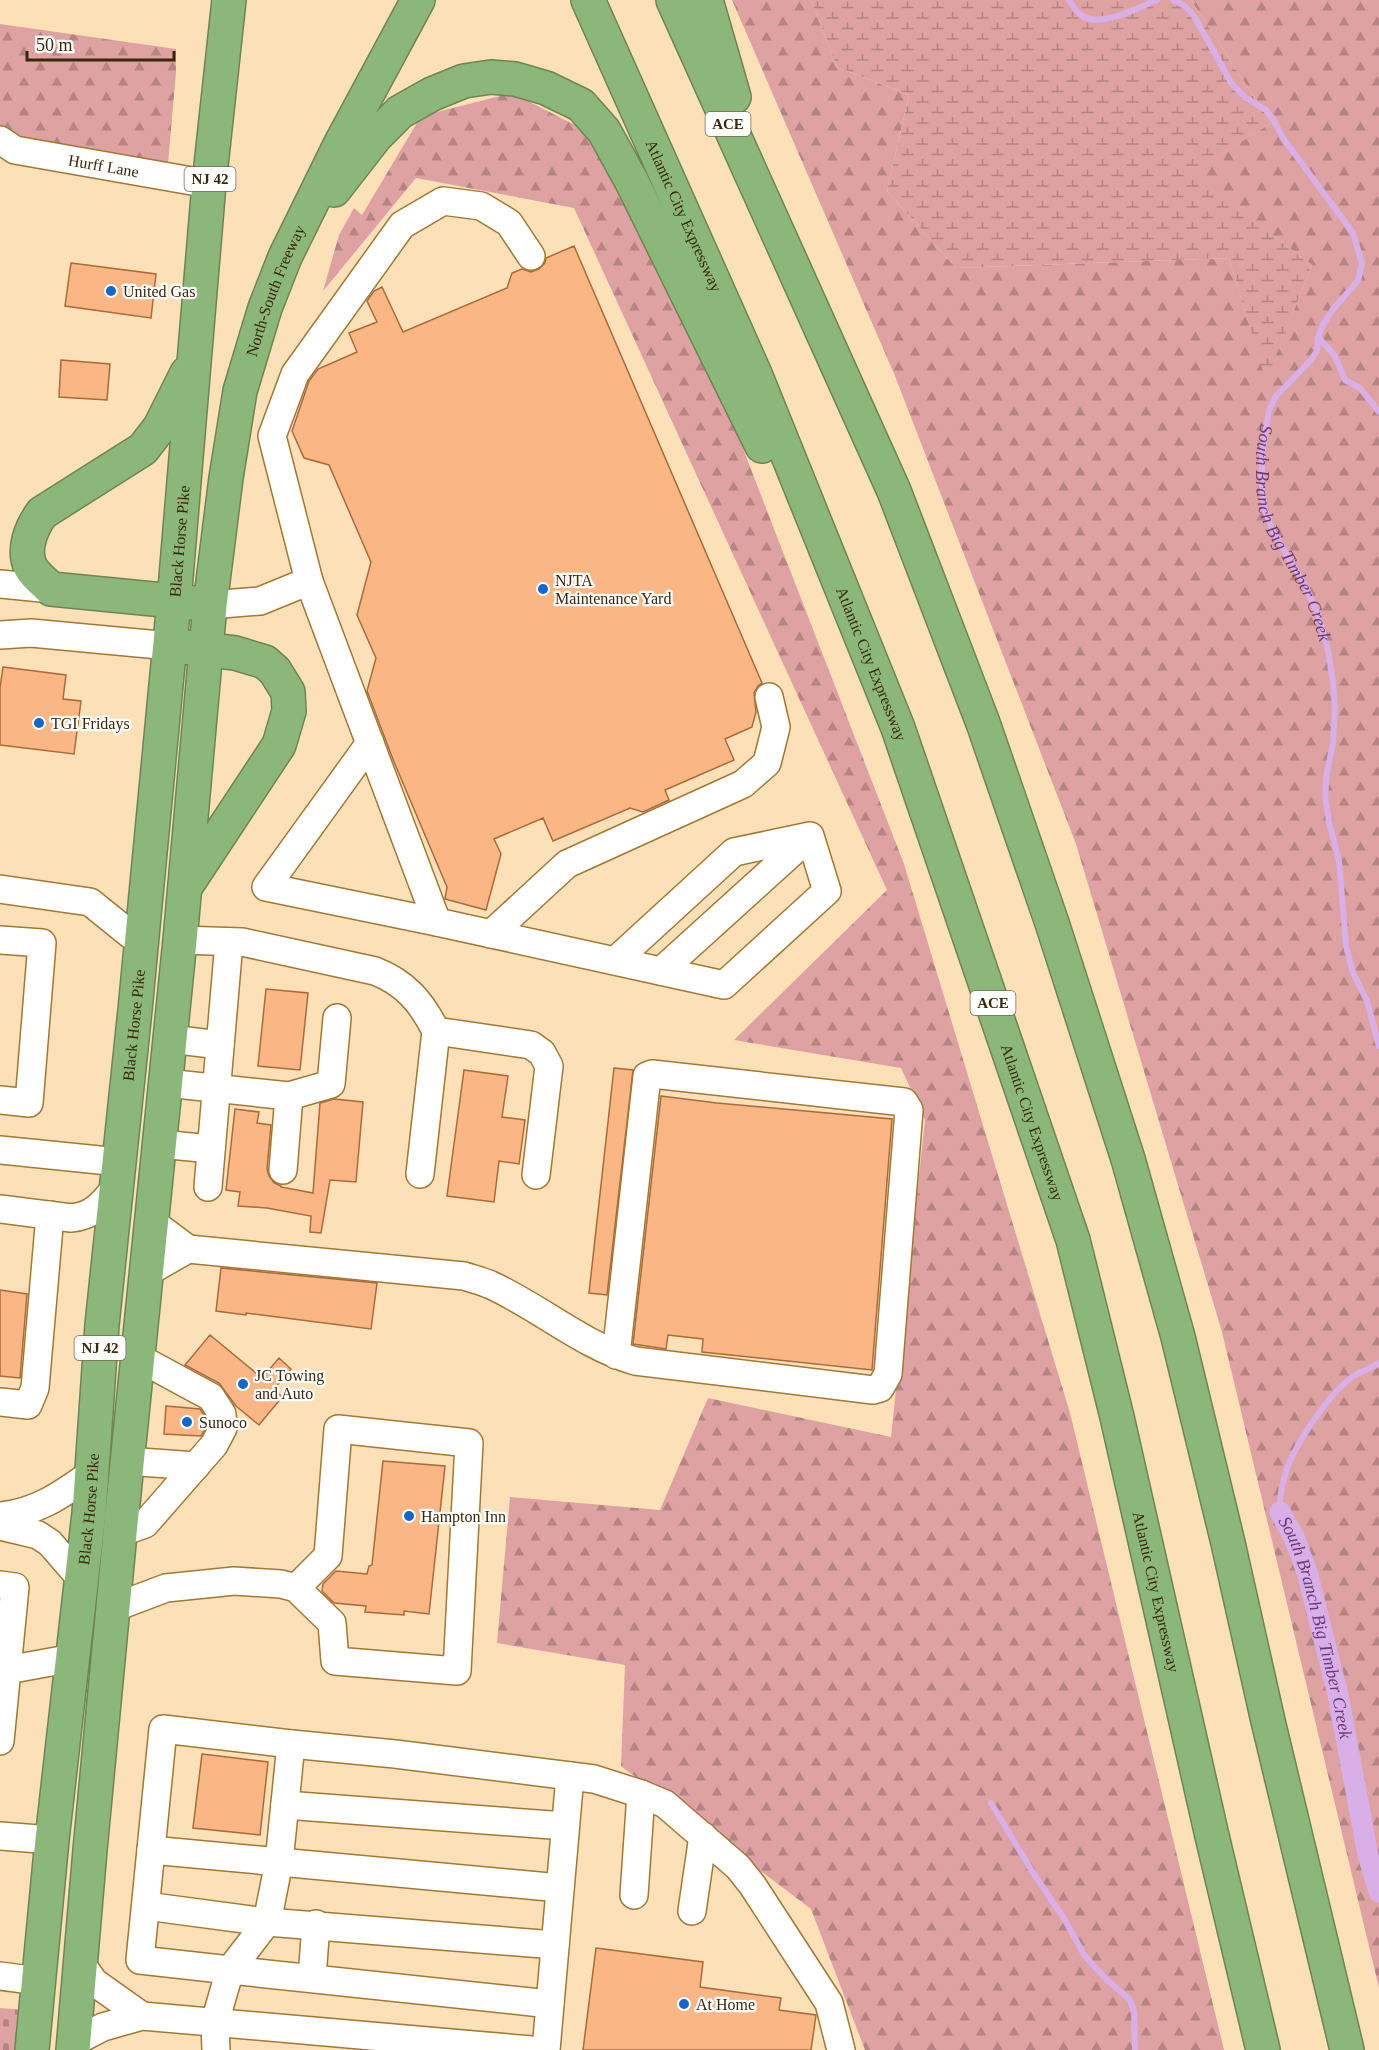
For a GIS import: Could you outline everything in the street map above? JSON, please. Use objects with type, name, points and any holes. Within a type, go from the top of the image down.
[{"type":"highway","name":"Black Horse Pike","points":[[32,2050],[52,1840],[82,1580],[102,1325],[170,646],[209,184],[229,0]]},
{"type":"highway","name":"North-South Freeway","points":[[210,605],[240,391],[265,308],[285,257],[341,143],[418,0]]},
{"type":"highway","name":"Atlantic City Expressway","points":[[588,0],[755,374],[898,729],[1073,1240],[1117,1417],[1263,2050]]},
{"type":"highway","name":"ACE","points":[[673,0],[894,491],[983,723],[1048,912],[1125,1149],[1181,1348],[1347,2050]]},
{"type":"highway","points":[[706,0],[738,113],[784,247]]},
{"type":"highway","points":[[285,257],[376,136],[400,111],[432,94],[464,81],[491,77],[546,88],[581,105],[604,131],[632,182],[898,729]]},
{"type":"highway","points":[[195,358],[160,427],[143,449],[42,513],[32,526],[27,548],[31,567],[51,589],[210,605]]},
{"type":"highway","name":"Black Horse Pike","points":[[74,2046],[112,1608],[180,940],[210,605]]},
{"type":"highway","points":[[170,646],[235,653],[265,662],[275,671],[288,692],[289,711],[279,745],[185,888]]},
{"type":"street","name":"Hurff Lane","points":[[0,140],[15,150],[209,184]]},
{"type":"street","points":[[436,922],[309,581],[272,436],[295,374],[402,225],[443,201],[481,206],[509,223],[531,256]]},
{"type":"street","points":[[0,572],[27,548]]},
{"type":"street","points":[[210,605],[260,601],[309,581]]},
{"type":"street","points":[[0,584],[51,589]]},
{"type":"street","points":[[0,635],[31,633],[170,646]]},
{"type":"street","points":[[491,934],[567,864],[743,784],[767,763],[776,727],[769,697]]},
{"type":"street","points":[[370,743],[266,887],[724,985],[827,891],[810,836]]},
{"type":"street","points":[[615,961],[734,852],[810,836]]},
{"type":"street","points":[[661,971],[810,836]]},
{"type":"street","points":[[0,890],[90,902],[141,943]]},
{"type":"street","points":[[0,940],[42,943],[29,1102],[0,1100]]},
{"type":"street","points":[[180,940],[242,942],[375,971],[393,978],[411,994],[427,1012],[436,1031],[420,1174]]},
{"type":"street","points":[[208,1187],[229,942]]},
{"type":"street","points":[[166,1083],[289,1096],[331,1084],[337,1018]]},
{"type":"street","points":[[436,1031],[531,1045],[542,1053],[549,1066],[536,1175]]},
{"type":"street","points":[[170,1040],[220,1045]]},
{"type":"street","points":[[146,1274],[181,1251],[188,1249],[464,1276],[490,1285],[597,1347],[616,1355],[635,1361],[873,1390],[880,1388],[888,1374],[909,1110],[907,1105],[904,1102],[652,1074],[647,1076],[616,1355]]},
{"type":"street","points":[[283,1170],[289,1096]]},
{"type":"street","points":[[160,1144],[211,1149]]},
{"type":"street","points":[[0,1150],[118,1174],[94,1212],[88,1214],[71,1218],[0,1209]]},
{"type":"street","points":[[0,1402],[28,1405],[35,1389],[50,1215]]},
{"type":"street","points":[[152,1222],[188,1249]]},
{"type":"street","points":[[120,1533],[144,1524],[214,1445],[223,1428],[222,1414],[211,1397],[137,1357]]},
{"type":"street","points":[[112,1608],[166,1588],[234,1581],[281,1584],[296,1588],[333,1623],[335,1661],[457,1671],[469,1443],[338,1429],[328,1556],[296,1588]]},
{"type":"street","points":[[126,1461],[196,1466]]},
{"type":"street","points":[[0,1516],[33,1509],[58,1498],[92,1473]]},
{"type":"street","points":[[0,1526],[38,1535],[50,1543],[82,1580]]},
{"type":"street","points":[[116,1572],[166,1588]]},
{"type":"street","points":[[0,1585],[15,1587],[0,1741]]},
{"type":"street","points":[[7,1670],[73,1658]]},
{"type":"street","points":[[550,2004],[140,1960],[163,1729],[395,1754],[594,1779],[665,1804],[738,1867],[753,1886],[829,2003],[841,2050]]},
{"type":"street","points":[[216,2050],[215,2022],[230,1970],[267,1922],[279,1862],[291,1744]]},
{"type":"street","points":[[546,2050],[570,1776]]},
{"type":"street","points":[[634,1895],[641,1794]]},
{"type":"street","points":[[285,1805],[565,1826]]},
{"type":"street","points":[[0,1836],[52,1840]]},
{"type":"street","points":[[692,1911],[703,1836]]},
{"type":"street","points":[[151,1850],[560,1888]]},
{"type":"street","points":[[146,1906],[267,1922],[316,1924],[555,1945]]},
{"type":"street","points":[[312,1978],[316,1924]]},
{"type":"street","points":[[81,1963],[94,1982],[142,2016]]},
{"type":"street","points":[[0,1976],[38,1981]]},
{"type":"street","points":[[74,2046],[103,2027],[142,2016],[531,2050]]},
{"type":"green space","points":[[732,0],[811,0],[837,67],[909,95],[887,191],[956,268],[1229,258],[1266,379],[1312,265],[1190,174],[1271,123],[1191,0],[1379,0],[1379,1988],[1222,1332],[1076,844],[895,376]]},
{"type":"green space","points":[[811,0],[1191,0],[1271,123],[1191,174],[1312,265],[1266,381],[1229,258],[956,268],[887,191],[909,95],[837,67]]},
{"type":"green space","points":[[0,24],[176,49],[168,163],[0,134]]},
{"type":"green space","points":[[512,93],[585,130],[598,117],[740,441],[904,864],[1070,1413],[1224,2050],[865,2050],[811,1909],[621,1766],[625,1665],[497,1643],[510,1497],[660,1510],[708,1398],[891,1437],[925,1120],[901,1068],[734,1040],[887,890],[574,208],[416,178],[323,291],[339,235],[354,208],[362,215],[421,116]]},
{"type":"green space","points":[[0,2008],[35,2011],[32,2050],[0,2050]]},
{"type":"building","name":"NJTA Maintenance Yard","points":[[574,246],[762,683],[754,693],[756,712],[752,727],[725,739],[734,760],[665,790],[669,800],[643,812],[630,808],[553,841],[543,818],[494,839],[501,854],[486,910],[445,899],[447,887],[394,762],[367,691],[376,658],[357,615],[371,562],[329,465],[304,458],[292,431],[309,381],[318,369],[357,352],[349,333],[377,322],[367,301],[374,291],[382,287],[403,332],[507,288],[512,273],[522,269],[531,272],[539,269],[545,263],[546,258]]},
{"type":"building","points":[[71,263],[156,274],[151,318],[65,306]]},
{"type":"building","points":[[61,360],[110,364],[107,400],[59,397]]},
{"type":"building","name":"TGI Fridays","points":[[3,667],[66,675],[63,699],[81,701],[74,754],[0,745],[0,688]]},
{"type":"building","points":[[266,989],[308,993],[300,1070],[258,1066]]},
{"type":"building","points":[[614,1068],[633,1070],[607,1295],[589,1293]]},
{"type":"building","points":[[464,1070],[508,1076],[502,1117],[525,1120],[519,1164],[499,1161],[494,1202],[447,1196]]},
{"type":"building","points":[[661,1096],[892,1119],[872,1370],[702,1352],[703,1339],[668,1335],[666,1349],[633,1344]]},
{"type":"building","points":[[334,1099],[363,1102],[356,1182],[330,1180],[321,1233],[310,1232],[311,1216],[267,1208],[238,1206],[240,1192],[226,1190],[235,1109],[259,1112],[257,1123],[271,1125],[267,1169],[274,1183],[281,1187],[313,1193],[320,1103]]},
{"type":"building","points":[[221,1268],[377,1283],[371,1329],[216,1311]]},
{"type":"building","points":[[0,1290],[27,1294],[20,1378],[0,1376]]},
{"type":"building","name":"JC Towing and Auto","points":[[210,1335],[262,1378],[279,1358],[291,1369],[274,1389],[282,1397],[259,1425],[236,1406],[219,1383],[185,1365]]},
{"type":"building","points":[[166,1406],[200,1409],[207,1419],[207,1425],[201,1436],[164,1434]]},
{"type":"building","name":"Hampton Inn","points":[[383,1461],[445,1466],[429,1614],[404,1611],[404,1615],[365,1612],[366,1606],[334,1603],[322,1591],[323,1584],[336,1571],[367,1574],[369,1566],[372,1565]]},
{"type":"building","points":[[202,1754],[268,1762],[260,1835],[193,1828]]},
{"type":"building","name":"At Home","points":[[596,1948],[703,1962],[700,1987],[781,1998],[779,2010],[816,2015],[811,2050],[583,2050]]},
{"type":"waterway","name":"South Branch Big Timber Creek","points":[[1069,0],[1082,16],[1101,20],[1121,15],[1157,0]]},
{"type":"waterway","name":"South Branch Big Timber Creek","points":[[1173,0],[1185,6],[1194,16],[1232,84],[1246,98],[1266,110],[1273,119],[1283,138],[1353,233],[1362,263],[1358,281],[1333,309],[1323,325],[1318,337],[1317,351],[1276,396],[1269,410],[1262,455],[1262,486],[1265,511],[1273,531],[1307,589],[1318,615],[1328,650],[1335,709],[1333,743],[1325,796],[1339,861],[1346,946],[1353,973],[1367,1001],[1379,1046]]},
{"type":"waterway","points":[[1318,337],[1335,356],[1345,380],[1360,388],[1379,412]]},
{"type":"waterway","name":"South Branch Big Timber Creek","points":[[1280,1512],[1283,1481],[1288,1466],[1313,1422],[1346,1382],[1379,1363]]},
{"type":"waterway","name":"South Branch Big Timber Creek","points":[[1280,1512],[1294,1537],[1307,1572],[1338,1695],[1368,1855],[1379,1892]]},
{"type":"waterway","points":[[991,1803],[1065,1920],[1084,1955],[1130,2000],[1134,2011],[1135,2050]]},
{"type":"place","name":"United Gas","points":[[111,291]]},
{"type":"place","name":"NJTA Maintenance Yard","points":[[543,589]]},
{"type":"place","name":"TGI Fridays","points":[[39,723]]},
{"type":"place","name":"JC Towing and Auto","points":[[243,1384]]},
{"type":"place","name":"Sunoco","points":[[187,1422]]},
{"type":"place","name":"Hampton Inn","points":[[409,1516]]},
{"type":"place","name":"At Home","points":[[684,2004]]}]
